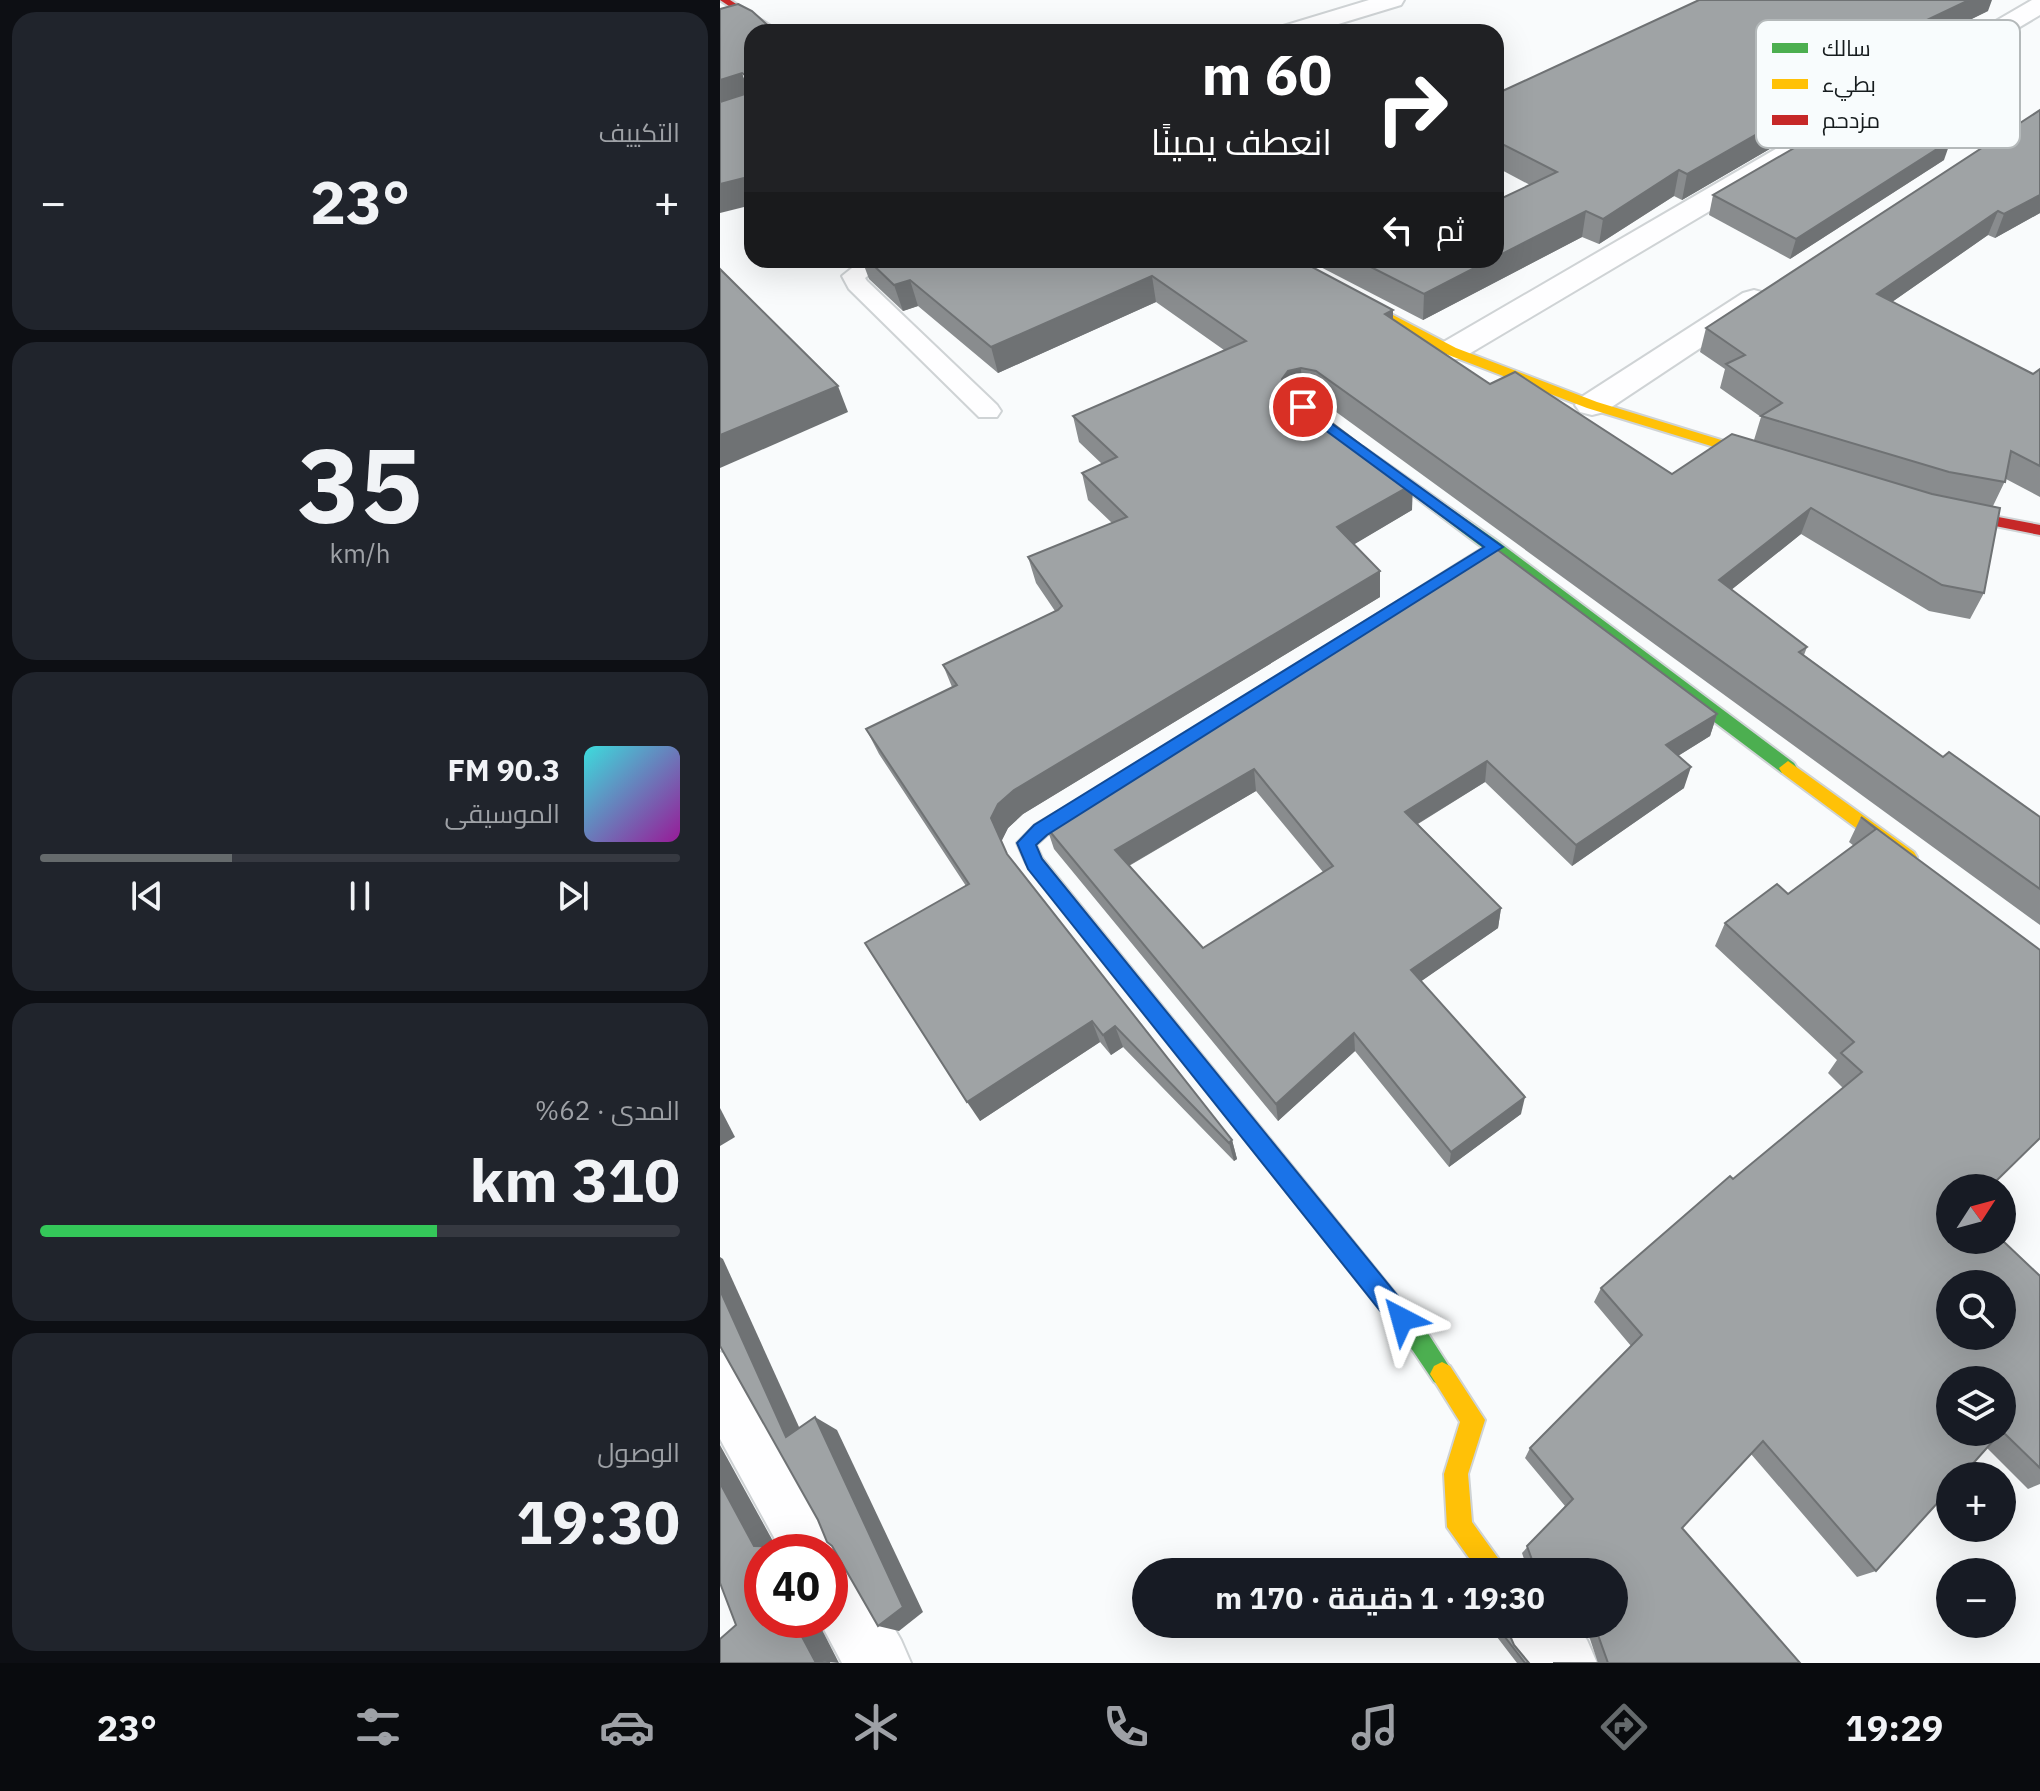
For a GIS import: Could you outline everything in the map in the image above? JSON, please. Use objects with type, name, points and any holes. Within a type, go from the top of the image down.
[{"type":"street","points":[[724,0],[762,24]]},
{"type":"street","points":[[1314,24],[1393,0]]},
{"type":"street","points":[[2014,20],[2040,5]]},
{"type":"street","points":[[1451,351],[1797,148]]},
{"type":"street","points":[[1294,268],[1451,351],[1592,405],[1800,469]]},
{"type":"street","points":[[1592,405],[1773,286]]},
{"type":"street","points":[[1342,435],[1926,870]]},
{"type":"street","points":[[1920,506],[2040,530]]},
{"type":"street","points":[[1226,716],[1495,547]]},
{"type":"street","points":[[1159,759],[1041,830],[1026,843],[1045,876],[1421,1343],[1473,1420],[1456,1474],[1460,1527],[1484,1558]]},
{"type":"street","points":[[720,1381],[806,1534]]},
{"type":"street","points":[[848,1609],[878,1663]]},
{"type":"street","points":[[1545,1638],[1564,1663]]},
{"type":"lane","points":[[865,268],[853,276],[857,284],[988,411]]},
{"type":"building","points":[[1699,0],[1969,0],[1927,20],[1756,20],[1756,135],[1687,174],[1679,170],[1603,219],[1586,211],[1504,253],[1504,197],[1557,172],[1504,145],[1504,90]]},
{"type":"building","points":[[738,4],[766,24],[744,24],[744,74],[720,80],[720,9]]},
{"type":"building","points":[[744,94],[744,178],[720,184],[720,102]]},
{"type":"building","points":[[2040,110],[2040,195],[2004,214],[1998,211],[1877,294],[2033,374],[2040,369],[2040,466],[2011,451],[2005,482],[1949,472],[1761,416],[1782,403],[1726,364],[1745,355],[1706,328],[1982,148],[2020,148],[2020,123]]},
{"type":"building","points":[[1794,148],[1938,148],[1796,239],[1713,195]]},
{"type":"building","points":[[876,268],[1314,268],[1393,310],[1385,314],[1490,384],[1515,372],[1672,474],[1732,434],[1932,494],[2000,508],[1984,593],[1942,585],[1811,508],[1719,580],[1807,647],[1799,652],[1943,757],[1949,752],[2040,817],[2040,889],[1316,371],[1301,368],[1288,371],[1282,379],[1287,389],[1413,484],[1337,527],[1380,571],[1014,790],[998,804],[991,818],[1007,854],[1232,1140],[1229,1143],[1115,1026],[1103,1035],[1092,1021],[967,1102],[865,943],[969,884],[866,729],[957,685],[943,665],[1062,606],[1028,557],[1127,517],[1082,473],[1117,457],[1073,416],[1246,341],[1152,276],[991,347],[910,280],[894,285]]},
{"type":"building","points":[[1373,268],[1474,268],[1424,294]]},
{"type":"building","points":[[720,269],[838,386],[720,435]]},
{"type":"building","points":[[1495,548],[1717,714],[1666,745],[1691,767],[1576,845],[1487,761],[1405,812],[1501,908],[1411,970],[1525,1097],[1451,1152],[1354,1033],[1276,1104],[1047,828]],"holes":[[[1254,769],[1333,866],[1203,948],[1115,850]]]},
{"type":"building","points":[[1861,817],[2040,950],[2040,1138],[2003,1174],[1936,1174],[1936,1254],[2016,1253],[2040,1276],[2040,1468],[2016,1445],[2016,1366],[1936,1366],[1936,1446],[1989,1446],[1974,1462],[1936,1462],[1936,1505],[1876,1571],[1763,1441],[1682,1528],[1800,1663],[1608,1663],[1599,1638],[1628,1638],[1628,1558],[1531,1558],[1527,1546],[1573,1499],[1530,1448],[1642,1335],[1601,1288],[1730,1176],[1733,1179],[1862,1072],[1841,1053],[1854,1042],[1725,923],[1777,884],[1788,894],[1876,829]]},
{"type":"building","points":[[720,1290],[786,1437],[815,1417],[903,1607],[878,1626],[848,1574],[848,1534],[824,1534],[720,1346]]},
{"type":"building","points":[[720,1483],[748,1534],[744,1534],[744,1638],[803,1638],[815,1661],[830,1663],[720,1663],[720,1639],[736,1625],[720,1583]]},
{"type":"building","points":[[1506,1638],[1511,1638],[1529,1663],[1525,1663]]},
{"type":"traffic: fast","points":[[1363,451],[1788,768]]},
{"type":"traffic: fast","points":[[1237,710],[1495,547]]},
{"type":"traffic: fast","points":[[1141,770],[1041,830],[1026,843],[1035,863],[1421,1343],[1442,1374]]},
{"type":"traffic: slow","points":[[1294,268],[1451,351],[1592,405],[1775,461]]},
{"type":"traffic: slow","points":[[1788,768],[1908,857]]},
{"type":"traffic: slow","points":[[1442,1374],[1473,1420],[1456,1474],[1460,1527],[1484,1558]]},
{"type":"traffic: jam","points":[[724,0],[762,24]]},
{"type":"traffic: jam","points":[[1940,511],[2040,530]]},
{"type":"route","points":[[1303,407],[1495,547],[1041,830],[1026,843],[1035,863],[1402,1319]]}]
